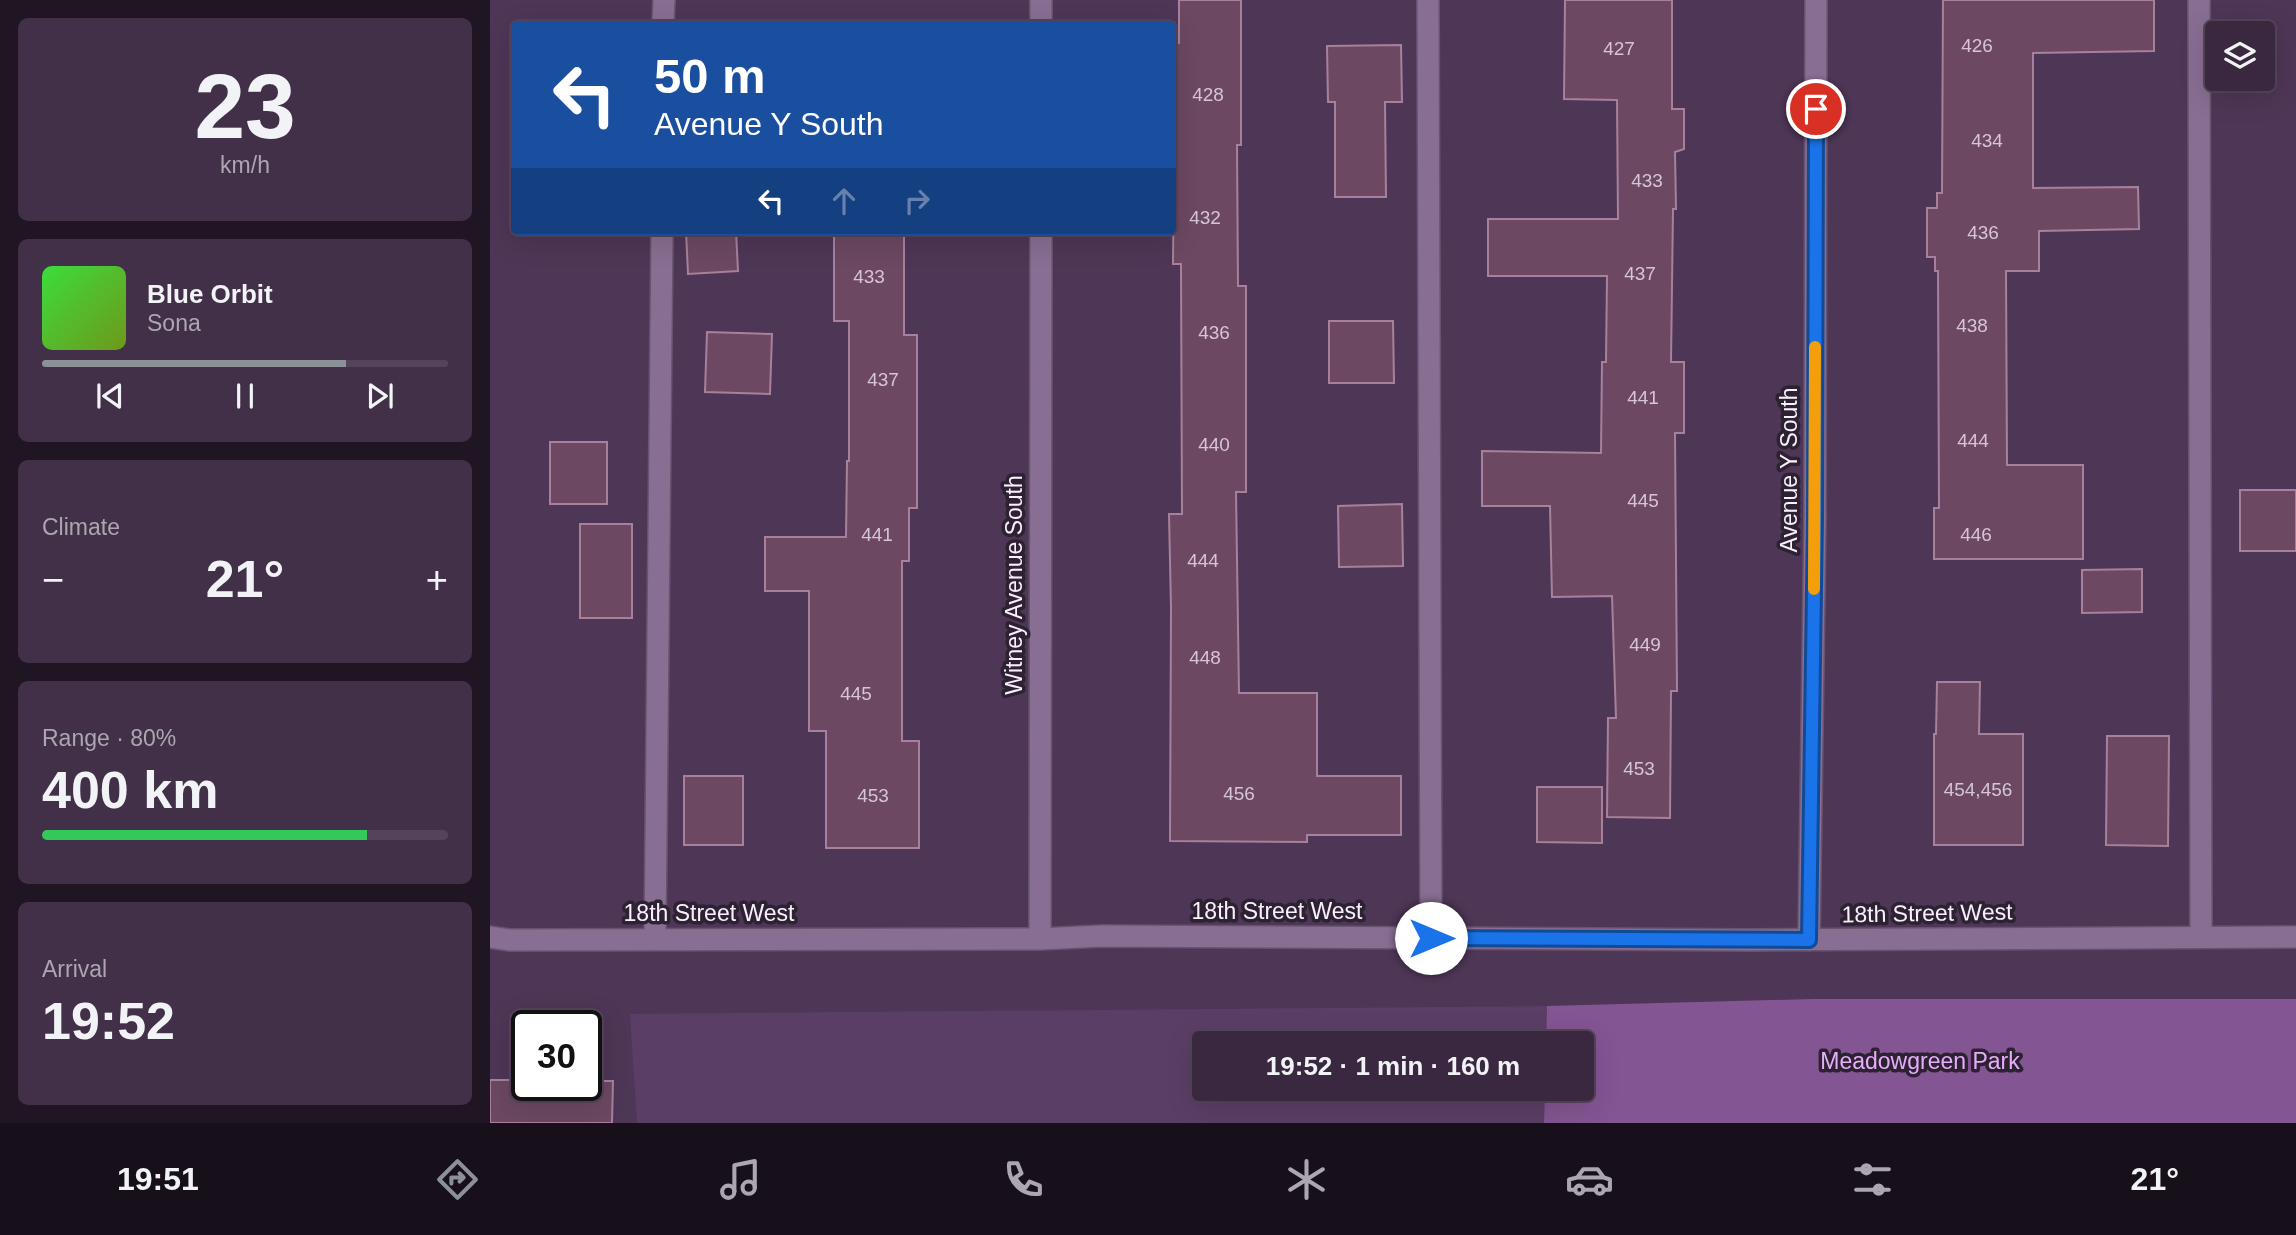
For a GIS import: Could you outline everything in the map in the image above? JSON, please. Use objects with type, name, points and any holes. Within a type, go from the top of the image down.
[{"type":"street","points":[[663,21],[664,0]]},
{"type":"street","points":[[1041,0],[1041,21]]},
{"type":"street","points":[[1428,0],[1431,938]]},
{"type":"street","name":"Avenue Y South","points":[[1809,940],[1815,519],[1816,0]]},
{"type":"street","points":[[2199,0],[2201,937]]},
{"type":"street","points":[[655,939],[662,235]]},
{"type":"street","name":"Witney Avenue South","points":[[1040,939],[1041,235]]},
{"type":"street","name":"18th Street West","points":[[496,941],[1040,939],[1102,936],[1809,940],[2296,937]]},
{"type":"shaded area","points":[[1547,1006],[1546,1031],[1192,1031],[1192,1101],[1545,1101],[1544,1123],[637,1123],[630,1014]]},
{"type":"green space","name":"Meadowgreen Park","points":[[1813,999],[2296,999],[2296,1123],[1544,1123],[1545,1101],[1594,1101],[1594,1031],[1546,1031],[1547,1006]]},
{"type":"building","points":[[1179,0],[1241,0],[1241,145],[1237,145],[1238,286],[1246,286],[1246,492],[1236,492],[1239,693],[1317,693],[1317,776],[1401,776],[1401,835],[1307,835],[1307,842],[1170,841],[1169,514],[1182,514],[1181,264],[1173,264],[1173,235],[1176,235],[1176,43],[1179,43]]},
{"type":"building","points":[[1565,0],[1672,0],[1672,109],[1684,109],[1684,149],[1675,152],[1671,362],[1684,362],[1684,433],[1675,433],[1677,691],[1671,691],[1670,818],[1607,817],[1608,718],[1616,718],[1612,596],[1552,597],[1550,506],[1482,506],[1482,451],[1601,453],[1607,276],[1488,276],[1488,219],[1618,219],[1617,100],[1564,99]]},
{"type":"building","points":[[1943,0],[2154,0],[2154,51],[2033,53],[2033,188],[2138,187],[2139,229],[2039,231],[2039,271],[2006,271],[2007,465],[2083,465],[2083,559],[1934,559],[1934,508],[1939,508],[1938,271],[1935,271],[1935,257],[1927,257],[1927,208],[1937,208],[1937,193],[1942,193]]},
{"type":"building","points":[[1401,45],[1402,102],[1385,102],[1386,197],[1335,197],[1335,102],[1328,102],[1327,46]]},
{"type":"building","points":[[686,235],[736,235],[738,271],[688,274]]},
{"type":"building","points":[[834,235],[904,235],[904,335],[917,335],[917,508],[909,508],[909,561],[902,561],[902,741],[919,741],[919,848],[826,848],[826,731],[809,731],[809,591],[765,591],[765,537],[846,537],[849,321],[834,321]]},
{"type":"building","points":[[1329,321],[1393,321],[1394,383],[1329,383]]},
{"type":"building","points":[[707,332],[772,334],[770,394],[705,392]]},
{"type":"building","points":[[550,442],[607,442],[607,504],[550,504]]},
{"type":"building","points":[[2240,490],[2296,490],[2296,551],[2240,551]]},
{"type":"building","points":[[1402,504],[1403,566],[1339,567],[1338,506]]},
{"type":"building","points":[[580,524],[632,524],[632,618],[580,618]]},
{"type":"building","points":[[2142,569],[2142,612],[2082,613],[2082,570]]},
{"type":"building","points":[[1937,682],[1980,682],[1979,734],[2023,734],[2023,845],[1934,845]]},
{"type":"building","points":[[2107,736],[2169,736],[2168,846],[2106,845]]},
{"type":"building","points":[[684,776],[743,776],[743,845],[684,845]]},
{"type":"building","points":[[1537,787],[1602,787],[1602,843],[1537,842]]},
{"type":"building","points":[[490,1080],[511,1080],[511,1101],[602,1101],[602,1081],[613,1081],[612,1123],[490,1123]]},
{"type":"slow traffic","points":[[1814,589],[1815,347]]},
{"type":"route","points":[[1431,938],[1809,940],[1815,519],[1816,109]]}]
